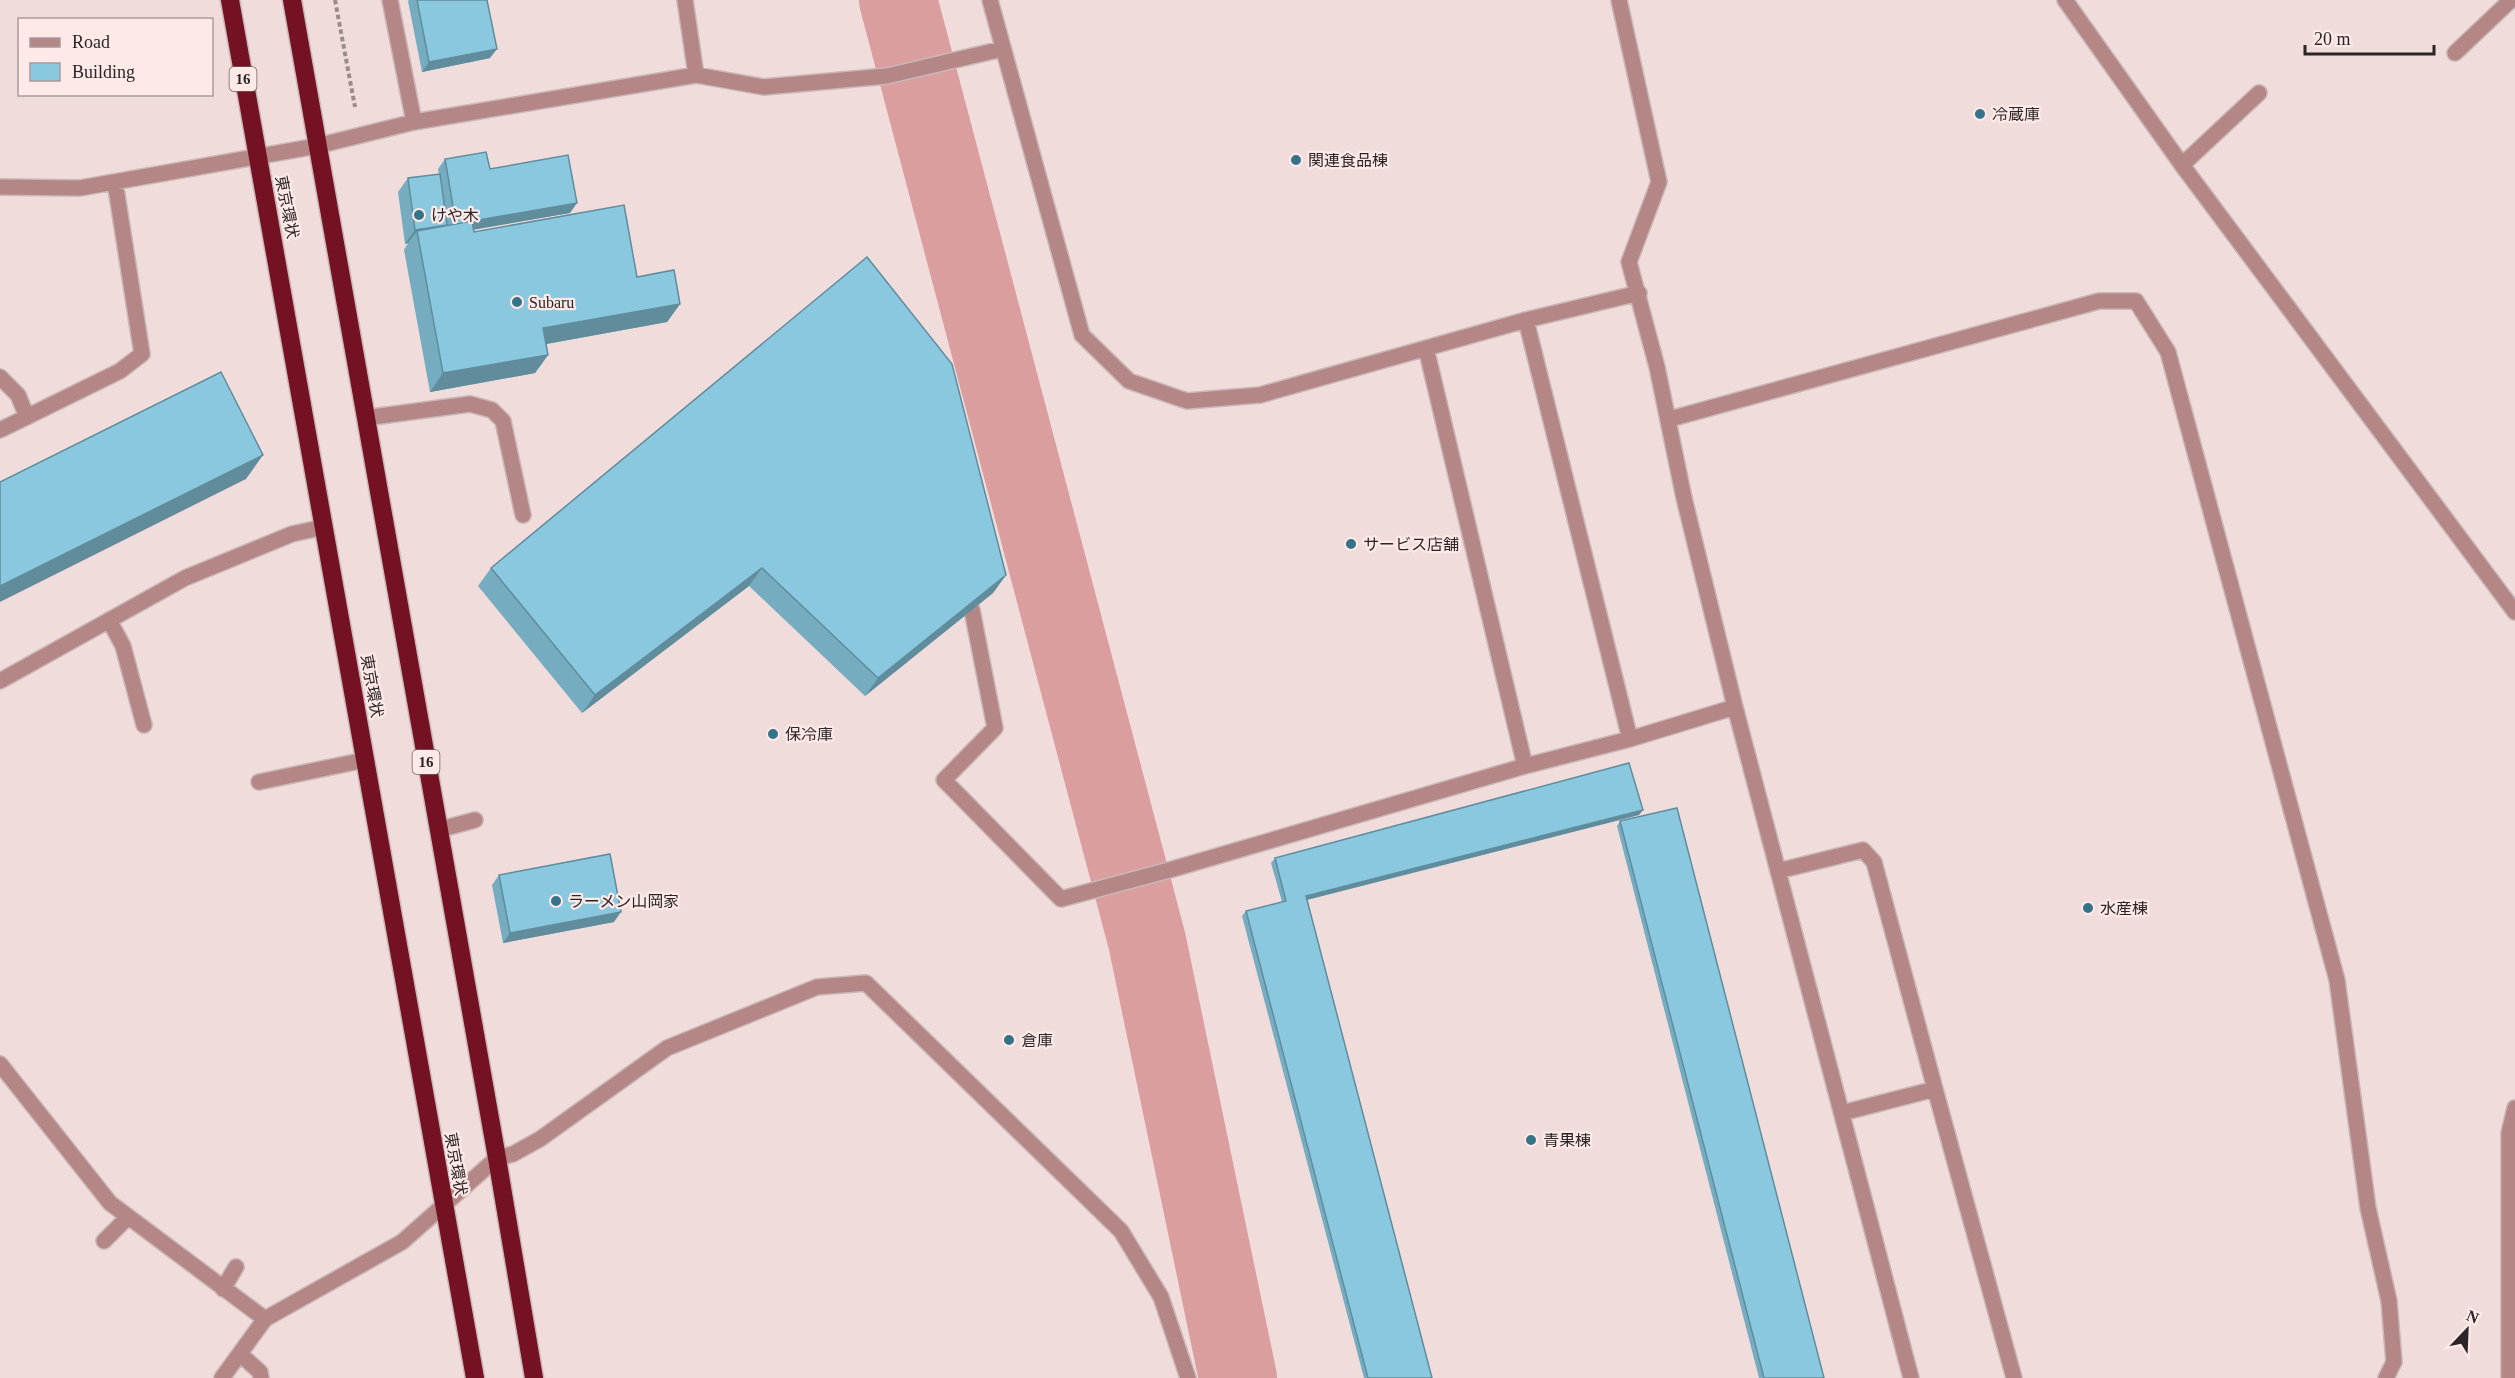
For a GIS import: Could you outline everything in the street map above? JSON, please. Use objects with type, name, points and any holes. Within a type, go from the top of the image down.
[{"type":"highway","name":"東京環状","points":[[230,0],[443,1206],[476,1378]]},
{"type":"highway","name":"16","points":[[292,0],[534,1378]]},
{"type":"street","points":[[390,0],[414,122]]},
{"type":"street","points":[[685,0],[696,75]]},
{"type":"street","points":[[990,0],[1082,335],[1128,381],[1187,401],[1260,395],[1526,320],[1639,293]]},
{"type":"street","points":[[1619,0],[1659,182],[1629,262],[1639,293],[1670,419],[1684,498],[1735,707],[1911,1378]]},
{"type":"street","points":[[2065,0],[2182,165],[2515,612]]},
{"type":"street","points":[[2454,53],[2511,0]]},
{"type":"street","points":[[0,187],[80,188],[257,158],[414,122],[696,75],[764,87],[887,76],[1002,49]]},
{"type":"street","points":[[2182,165],[2259,93]]},
{"type":"street","points":[[0,430],[120,371],[142,354],[115,182]]},
{"type":"street","points":[[1670,419],[2099,301],[2136,301],[2168,352],[2337,980],[2368,1208],[2389,1301],[2394,1362],[2386,1378]]},
{"type":"street","points":[[1526,320],[1630,739]]},
{"type":"street","points":[[1426,348],[1525,766]]},
{"type":"street","points":[[0,377],[18,395],[27,417]]},
{"type":"street","points":[[365,418],[470,404],[492,410],[503,421],[523,515]]},
{"type":"street","points":[[0,681],[185,578],[292,534],[324,527]]},
{"type":"street","points":[[972,610],[995,728],[944,780],[1061,898],[1173,869],[1735,707]]},
{"type":"street","points":[[109,620],[123,646],[144,725]]},
{"type":"street","points":[[259,782],[365,760]]},
{"type":"street","points":[[438,831],[475,820]]},
{"type":"street","points":[[1778,871],[1863,850],[1874,862],[2014,1378]]},
{"type":"street","points":[[222,1378],[265,1319],[402,1242],[497,1158],[513,1154],[540,1139],[667,1048],[817,987],[866,983],[1121,1231],[1161,1297],[1188,1378]]},
{"type":"street","points":[[0,1064],[110,1203],[265,1319]]},
{"type":"street","points":[[1842,1113],[1935,1089]]},
{"type":"street","points":[[2509,1378],[2512,1278],[2509,1133],[2515,1108]]},
{"type":"street","points":[[104,1241],[128,1217]]},
{"type":"street","points":[[223,1289],[236,1268]]},
{"type":"street","points":[[240,1354],[260,1372],[261,1378]]},
{"type":"path","points":[[335,0],[360,134]]},
{"type":"building","points":[[417,0],[487,0],[497,49],[429,62]]},
{"type":"building","points":[[486,152],[490,169],[568,155],[577,203],[456,224],[445,159]]},
{"type":"building","points":[[440,174],[447,225],[415,230],[408,178]]},
{"type":"building","points":[[624,205],[637,277],[674,270],[680,304],[543,328],[548,355],[443,373],[417,231],[472,221],[474,232]]},
{"type":"building","points":[[867,257],[952,364],[1006,575],[878,678],[762,568],[595,695],[491,568]]},
{"type":"building","points":[[221,372],[263,455],[0,586],[0,482]]},
{"type":"building","points":[[1629,763],[1643,810],[1306,896],[1432,1378],[1368,1378],[1246,911],[1286,901],[1275,858]]},
{"type":"building","points":[[1677,808],[1824,1378],[1764,1378],[1620,821]]},
{"type":"building","points":[[610,854],[621,912],[510,933],[499,875]]},
{"type":"waterway","points":[[898,0],[1147,941],[1238,1378]]},
{"type":"place","name":"冷蔵庫","points":[[1980,114]]},
{"type":"place","name":"関連食品棟","points":[[1296,160]]},
{"type":"place","name":"けや木","points":[[419,215]]},
{"type":"place","name":"Subaru","points":[[517,302]]},
{"type":"place","name":"サービス店舗","points":[[1351,544]]},
{"type":"place","name":"保冷庫","points":[[773,734]]},
{"type":"place","name":"ラーメン山岡家","points":[[556,901]]},
{"type":"place","name":"水産棟","points":[[2088,908]]},
{"type":"place","name":"倉庫","points":[[1009,1040]]},
{"type":"place","name":"青果棟","points":[[1531,1140]]}]
